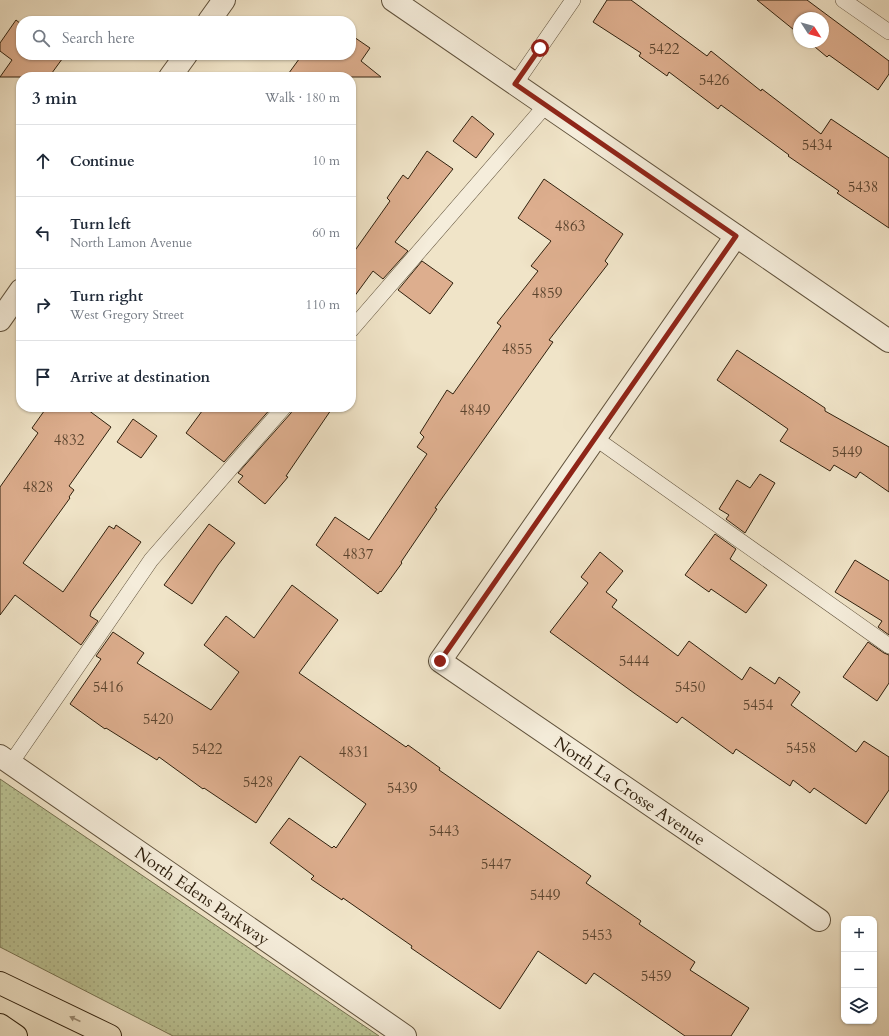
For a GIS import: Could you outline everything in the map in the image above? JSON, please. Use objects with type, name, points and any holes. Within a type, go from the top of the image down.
[{"type":"main road","points":[[0,984],[110,1036]]},
{"type":"main road","points":[[0,1025],[16,1036]]},
{"type":"street","points":[[213,16],[224,0]]},
{"type":"street","points":[[393,0],[889,341]]},
{"type":"street","points":[[174,72],[182,60]]},
{"type":"street","points":[[595,438],[736,236]]},
{"type":"street","points":[[0,320],[16,297]]},
{"type":"street","name":"North La Crosse Avenue","points":[[595,438],[440,661],[819,920]]},
{"type":"street","name":"North Edens Parkway","points":[[6,759],[405,1036]]},
{"type":"lane","points":[[515,84],[573,0]]},
{"type":"lane","points":[[843,0],[889,32]]},
{"type":"lane","points":[[356,324],[546,106]]},
{"type":"lane","points":[[6,759],[151,560],[280,412]]},
{"type":"lane","points":[[595,438],[889,646]]},
{"type":"green space","points":[[0,779],[379,1036],[173,1036],[0,947]]},
{"type":"building","points":[[607,0],[631,0],[707,56],[711,51],[761,91],[762,89],[821,134],[831,119],[889,158],[889,228],[837,193],[839,191],[788,156],[789,155],[721,105],[718,109],[669,72],[667,76],[639,56],[641,53],[593,22]]},
{"type":"building","points":[[757,0],[807,0],[823,12],[793,12],[793,29]]},
{"type":"building","points":[[829,16],[889,61],[889,74],[878,90],[829,55],[827,57],[816,48],[829,48]]},
{"type":"building","points":[[16,20],[16,60],[61,60],[53,72],[16,72],[16,77],[0,77],[12,60],[0,51],[0,43]]},
{"type":"building","points":[[356,38],[370,48],[361,61],[381,77],[356,77],[356,72],[290,72],[298,60],[356,60]]},
{"type":"building","points":[[472,116],[494,134],[476,158],[453,141]]},
{"type":"building","points":[[427,151],[453,169],[395,242],[408,251],[383,279],[373,271],[356,294],[356,249],[390,201],[387,198],[403,175],[408,179]]},
{"type":"building","points":[[544,179],[623,234],[605,261],[608,264],[549,340],[553,342],[435,508],[437,509],[401,562],[402,563],[378,594],[316,545],[335,517],[369,540],[427,454],[417,447],[424,437],[420,433],[447,390],[453,394],[501,326],[497,323],[538,271],[531,266],[551,241],[518,218]]},
{"type":"building","points":[[422,261],[453,283],[430,314],[398,290]]},
{"type":"building","points":[[737,350],[825,408],[825,411],[889,447],[889,492],[860,472],[856,478],[834,465],[830,471],[780,441],[788,429],[717,380]]},
{"type":"building","points":[[43,412],[91,412],[111,427],[69,486],[74,490],[69,497],[70,498],[23,563],[63,592],[109,526],[114,529],[116,525],[141,542],[91,612],[90,616],[98,621],[81,645],[15,595],[0,615],[0,487],[38,433],[32,428]]},
{"type":"building","points":[[201,412],[268,412],[224,462],[186,433]]},
{"type":"building","points":[[330,412],[286,476],[288,477],[265,504],[238,482],[243,476],[238,473],[291,413]]},
{"type":"building","points":[[133,419],[157,436],[141,458],[117,442]]},
{"type":"building","points":[[760,474],[775,483],[745,533],[726,519],[729,515],[719,509],[737,480],[750,488]]},
{"type":"building","points":[[209,524],[235,543],[218,565],[192,604],[164,585]]},
{"type":"building","points":[[715,534],[736,549],[730,559],[767,585],[746,613],[711,589],[709,592],[685,575]]},
{"type":"building","points":[[600,552],[623,571],[606,592],[617,600],[612,607],[678,656],[689,641],[742,680],[750,667],[775,684],[779,677],[800,692],[791,705],[856,752],[864,741],[889,757],[889,790],[866,824],[814,788],[810,793],[793,780],[790,786],[736,749],[733,754],[682,717],[677,723],[550,632],[588,583],[581,577]]},
{"type":"building","points":[[855,560],[889,581],[889,635],[878,627],[882,621],[835,592]]},
{"type":"building","points":[[292,585],[338,620],[299,673],[406,747],[408,745],[440,768],[439,770],[591,876],[586,883],[641,921],[639,924],[695,962],[690,970],[749,1008],[731,1036],[685,1036],[594,973],[586,984],[538,951],[500,1009],[411,948],[412,946],[343,898],[342,900],[311,879],[314,876],[270,843],[289,818],[332,848],[334,846],[336,848],[366,804],[300,756],[256,823],[204,788],[203,789],[159,757],[157,760],[106,728],[105,729],[70,704],[101,659],[96,656],[113,632],[144,653],[137,663],[211,710],[239,672],[204,645],[226,616],[254,638]]},
{"type":"building","points":[[868,642],[889,655],[889,683],[877,701],[843,677]]},
{"type":"route","points":[[440,661],[736,236],[515,84],[540,48]]}]
